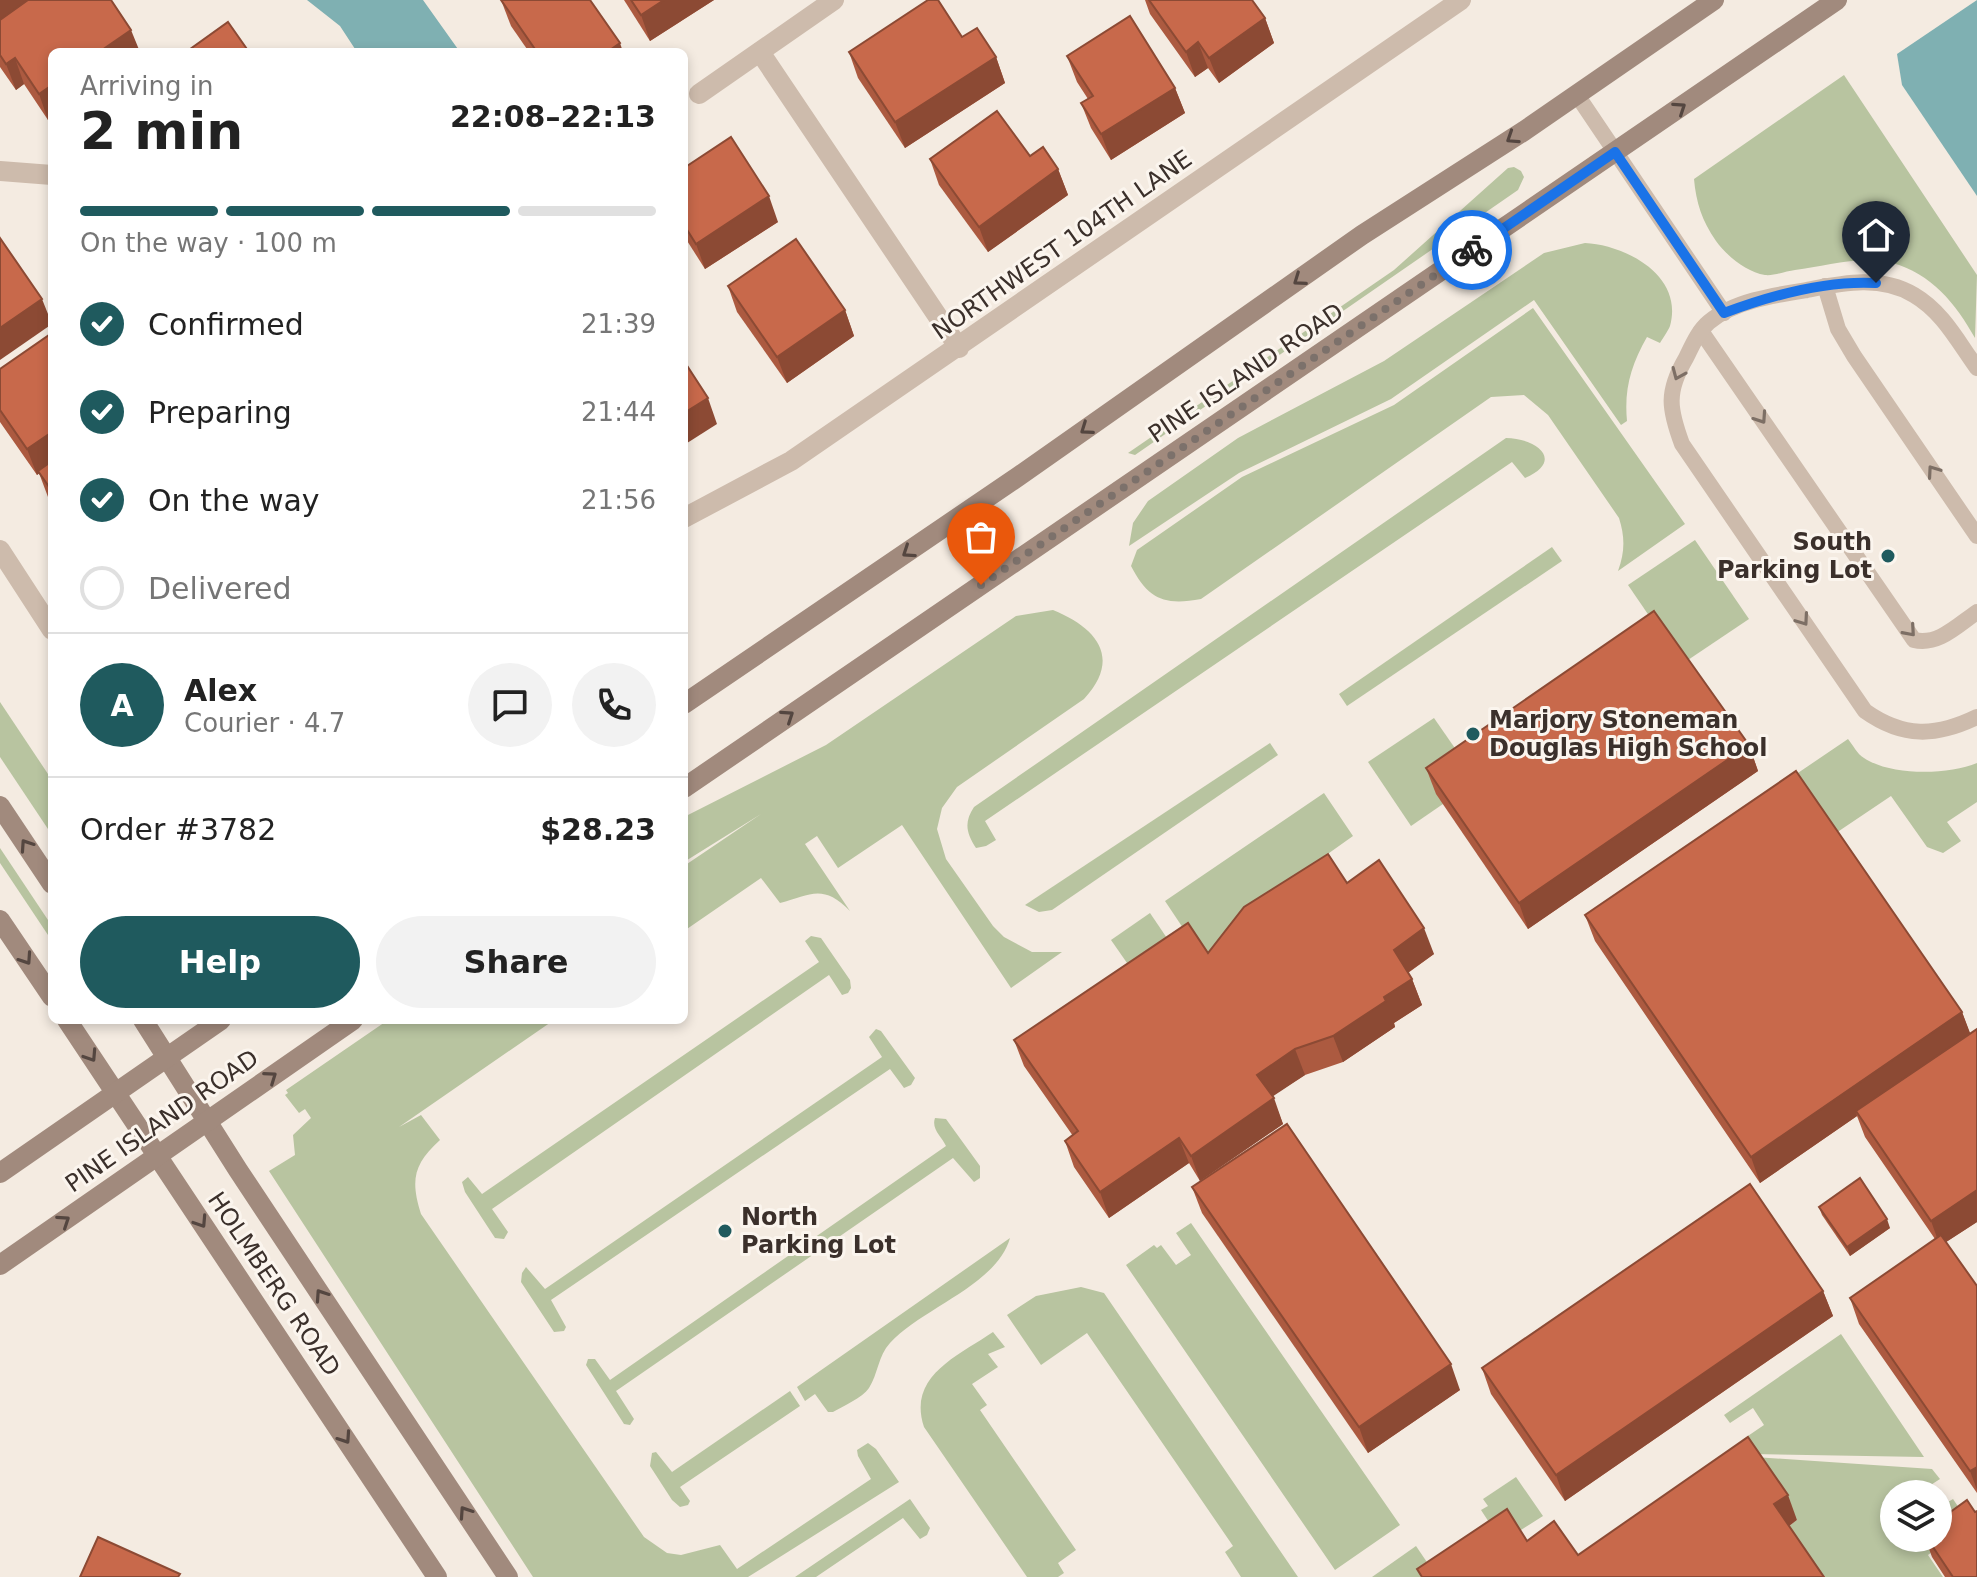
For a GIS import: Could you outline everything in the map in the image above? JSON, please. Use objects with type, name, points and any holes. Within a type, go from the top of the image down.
[{"type":"main road","name":"PINE ISLAND ROAD","points":[[688,701],[1019,476],[1362,235],[1577,95],[1714,0]]},
{"type":"main road","name":"PINE ISLAND ROAD","points":[[688,785],[1837,0]]},
{"type":"main road","points":[[0,806],[48,878]]},
{"type":"main road","points":[[0,920],[48,991]]},
{"type":"main road","name":"HOLMBERG ROAD","points":[[70,1024],[437,1577]]},
{"type":"main road","name":"HOLMBERG ROAD","points":[[146,1024],[508,1577]]},
{"type":"main road","name":"PINE ISLAND ROAD","points":[[0,1173],[215,1024]]},
{"type":"main road","name":"PINE ISLAND ROAD","points":[[0,1265],[347,1024]]},
{"type":"street","points":[[699,94],[834,0]]},
{"type":"street","name":"NORTHWEST 104TH LANE","points":[[688,516],[791,461],[1461,0]]},
{"type":"street","points":[[760,52],[959,348]]},
{"type":"street","points":[[0,171],[48,175]]},
{"type":"street","points":[[0,550],[48,624]]},
{"type":"lane","points":[[1577,95],[1724,313]]},
{"type":"lane","points":[[1977,368],[1942,317],[1912,294],[1876,283],[1850,281],[1775,295],[1724,313],[1701,331],[1676,374],[1669,399],[1682,444],[1865,711],[1902,730],[1920,732],[1948,729],[1977,717]]},
{"type":"lane","points":[[1825,286],[1838,329],[1854,356],[1977,536]]},
{"type":"lane","points":[[1701,331],[1914,640],[1924,643],[1937,639],[1977,612]]},
{"type":"green space","points":[[1844,75],[1977,275],[1975,338],[1951,302],[1930,282],[1906,268],[1880,261],[1856,261],[1765,275],[1744,267],[1731,257],[1707,226],[1698,203],[1694,179]]},
{"type":"green space","points":[[1514,167],[1524,177],[1518,190],[1135,455],[1128,453],[1394,270],[1508,168]]},
{"type":"green space","points":[[1585,243],[1617,250],[1648,266],[1668,292],[1672,308],[1670,326],[1660,343],[1647,337],[1637,357],[1628,388],[1627,421],[1621,425],[1534,300],[1391,399],[1239,473],[1129,546],[1133,523],[1148,501],[1238,438],[1384,361],[1544,253]]},
{"type":"green space","points":[[1533,308],[1685,524],[1618,571],[1623,544],[1619,518],[1548,415],[1524,395],[1491,397],[1201,599],[1177,601],[1158,598],[1137,577],[1131,566],[1137,550],[1242,477],[1394,405]]},
{"type":"green space","points":[[1506,438],[1527,442],[1542,451],[1545,457],[1537,471],[1525,478],[1512,462],[985,821],[996,840],[976,848],[968,828],[974,807]]},
{"type":"green space","points":[[1695,540],[1749,619],[1682,664],[1628,585]]},
{"type":"green space","points":[[1552,547],[1562,561],[1347,706],[1339,694]]},
{"type":"green space","points":[[1053,610],[1069,617],[1092,635],[1099,646],[1101,670],[1084,699],[957,787],[942,808],[937,829],[946,859],[1004,937],[1032,952],[1062,952],[1011,988],[902,825],[838,868],[817,836],[805,844],[850,911],[824,894],[780,903],[761,878],[688,928],[688,863],[761,814],[688,860],[688,815],[826,745],[1016,616]]},
{"type":"green space","points":[[0,702],[48,774],[48,829],[0,757]]},
{"type":"green space","points":[[1434,718],[1468,767],[1443,804],[1411,826],[1368,762]]},
{"type":"green space","points":[[1848,739],[1857,752],[1875,764],[1904,771],[1951,770],[1977,763],[1977,802],[1947,822],[1961,841],[1943,853],[1927,847],[1891,796],[1836,833],[1789,779]]},
{"type":"green space","points":[[1270,743],[1278,755],[1052,910],[1039,912],[1025,905]]},
{"type":"green space","points":[[1324,793],[1353,836],[1294,878],[1217,979],[1165,901]]},
{"type":"green space","points":[[0,848],[48,920],[48,935],[0,863]]},
{"type":"green space","points":[[1150,913],[1173,947],[1134,973],[1111,940]]},
{"type":"green space","points":[[811,936],[821,938],[850,980],[848,993],[842,995],[829,975],[492,1209],[508,1232],[504,1239],[495,1238],[465,1192],[462,1182],[468,1177],[482,1194],[819,962],[805,941]]},
{"type":"green space","points":[[382,1024],[548,1024],[399,1127],[421,1115],[440,1140],[425,1157],[417,1173],[415,1182],[421,1214],[644,1537],[667,1553],[681,1555],[720,1545],[737,1569],[871,1479],[857,1450],[868,1443],[876,1449],[899,1482],[748,1577],[533,1577],[269,1171],[295,1155],[293,1135],[311,1118],[305,1109],[299,1113],[285,1095],[288,1093],[286,1090]]},
{"type":"green space","points":[[876,1029],[881,1031],[915,1078],[911,1085],[904,1088],[890,1069],[551,1300],[566,1327],[564,1331],[554,1332],[521,1282],[526,1267],[545,1289],[882,1057],[869,1037]]},
{"type":"green space","points":[[935,1118],[946,1119],[980,1166],[980,1178],[974,1182],[953,1158],[616,1391],[634,1419],[630,1425],[624,1424],[586,1365],[588,1359],[595,1359],[610,1380],[946,1146],[936,1129]]},
{"type":"green space","points":[[1191,1223],[1400,1525],[1335,1570],[1126,1265],[1154,1245],[1157,1248],[1161,1245],[1176,1265],[1191,1255],[1176,1233]]},
{"type":"green space","points":[[1010,1238],[1002,1255],[975,1283],[920,1318],[890,1343],[872,1383],[862,1395],[833,1412],[828,1412],[815,1394],[805,1401],[797,1387]]},
{"type":"green space","points":[[1081,1287],[1104,1293],[1298,1577],[1241,1577],[1225,1552],[1233,1546],[1087,1333],[1041,1365],[1007,1315],[1036,1296]]},
{"type":"green space","points":[[993,1332],[1005,1347],[988,1354],[998,1367],[972,1384],[987,1405],[980,1410],[1076,1550],[1058,1563],[1064,1573],[1058,1577],[1027,1577],[924,1427],[921,1409],[929,1381],[951,1359]]},
{"type":"green space","points":[[1841,1334],[1924,1457],[1751,1454],[1742,1440],[1764,1425],[1753,1408],[1730,1423],[1724,1415]]},
{"type":"green space","points":[[790,1391],[800,1406],[680,1487],[690,1501],[688,1505],[680,1507],[672,1500],[650,1466],[652,1453],[656,1452],[672,1472]]},
{"type":"green space","points":[[1754,1457],[1932,1469],[1940,1479],[1880,1480],[1880,1552],[1932,1552],[1928,1555],[1943,1577],[1816,1577],[1784,1530],[1797,1520]]},
{"type":"green space","points":[[1516,1477],[1543,1516],[1510,1537],[1498,1536],[1481,1510],[1488,1506],[1483,1499]]},
{"type":"green space","points":[[910,1499],[930,1528],[927,1535],[920,1539],[903,1518],[816,1577],[795,1577]]},
{"type":"green space","points":[[1953,1499],[1969,1523],[1952,1536],[1952,1500]]},
{"type":"green space","points":[[1416,1546],[1437,1577],[1372,1577]]},
{"type":"water","points":[[307,0],[423,0],[457,48],[354,48],[340,26]]},
{"type":"water","points":[[1977,0],[1977,196],[1902,85],[1897,54]]},
{"type":"building","points":[[28,0],[111,0],[131,30],[105,48],[48,48],[48,88],[39,94],[15,58],[6,64],[0,55],[0,20]]},
{"type":"building","points":[[501,0],[590,0],[620,43],[613,48],[534,48]]},
{"type":"building","points":[[631,0],[664,0],[641,15]]},
{"type":"building","points":[[928,0],[938,0],[962,37],[977,28],[996,57],[895,122],[849,52]]},
{"type":"building","points":[[1149,0],[1252,0],[1265,18],[1209,58],[1198,42],[1186,52]]},
{"type":"building","points":[[1130,16],[1175,88],[1101,134],[1081,103],[1093,96],[1067,56]]},
{"type":"building","points":[[228,22],[246,48],[192,48]]},
{"type":"building","points":[[997,111],[1030,156],[1043,147],[1058,169],[979,227],[930,159]]},
{"type":"building","points":[[731,137],[769,196],[696,244],[688,231],[688,165]]},
{"type":"building","points":[[0,238],[42,299],[0,328]]},
{"type":"building","points":[[796,239],[845,310],[777,357],[728,286]]},
{"type":"building","points":[[48,336],[48,435],[27,449],[0,410],[0,369]]},
{"type":"building","points":[[688,367],[708,398],[688,410]]},
{"type":"building","points":[[48,464],[48,485],[38,471]]},
{"type":"building","points":[[1654,611],[1749,745],[1519,903],[1426,768]]},
{"type":"building","points":[[1796,771],[1962,1012],[1751,1157],[1585,915]]},
{"type":"building","points":[[1328,854],[1347,883],[1379,860],[1424,928],[1394,950],[1412,979],[1384,997],[1386,1001],[1333,1036],[1295,1049],[1257,1075],[1274,1098],[1191,1156],[1179,1138],[1100,1192],[1065,1141],[1078,1131],[1014,1040],[1188,923],[1208,953],[1244,907]]},
{"type":"building","points":[[1977,1029],[1977,1190],[1931,1221],[1856,1111]]},
{"type":"building","points":[[1287,1124],[1451,1364],[1359,1427],[1192,1187]]},
{"type":"building","points":[[1860,1178],[1887,1219],[1847,1247],[1819,1207]]},
{"type":"building","points":[[1750,1184],[1823,1291],[1556,1475],[1482,1368]]},
{"type":"building","points":[[1941,1235],[1977,1286],[1977,1467],[1970,1471],[1850,1298]]},
{"type":"building","points":[[1748,1437],[1788,1495],[1774,1504],[1824,1577],[1422,1577],[1417,1569],[1507,1509],[1527,1541],[1554,1521],[1578,1555]]},
{"type":"building","points":[[1967,1500],[1977,1511],[1977,1577],[1953,1577],[1936,1552],[1952,1552],[1952,1511]]},
{"type":"building","points":[[98,1537],[180,1574],[178,1577],[80,1577]]},
{"type":"way so far","points":[[981,585],[1472,250]]},
{"type":"place","name":"South Parking Lot","points":[[1888,556]]},
{"type":"place","name":"Marjory Stoneman Douglas High School","points":[[1473,734]]},
{"type":"place","name":"North Parking Lot","points":[[725,1231]]},
{"type":"route","points":[[1472,250],[1615,152],[1724,313],[1775,295],[1850,281],[1876,283]]}]
